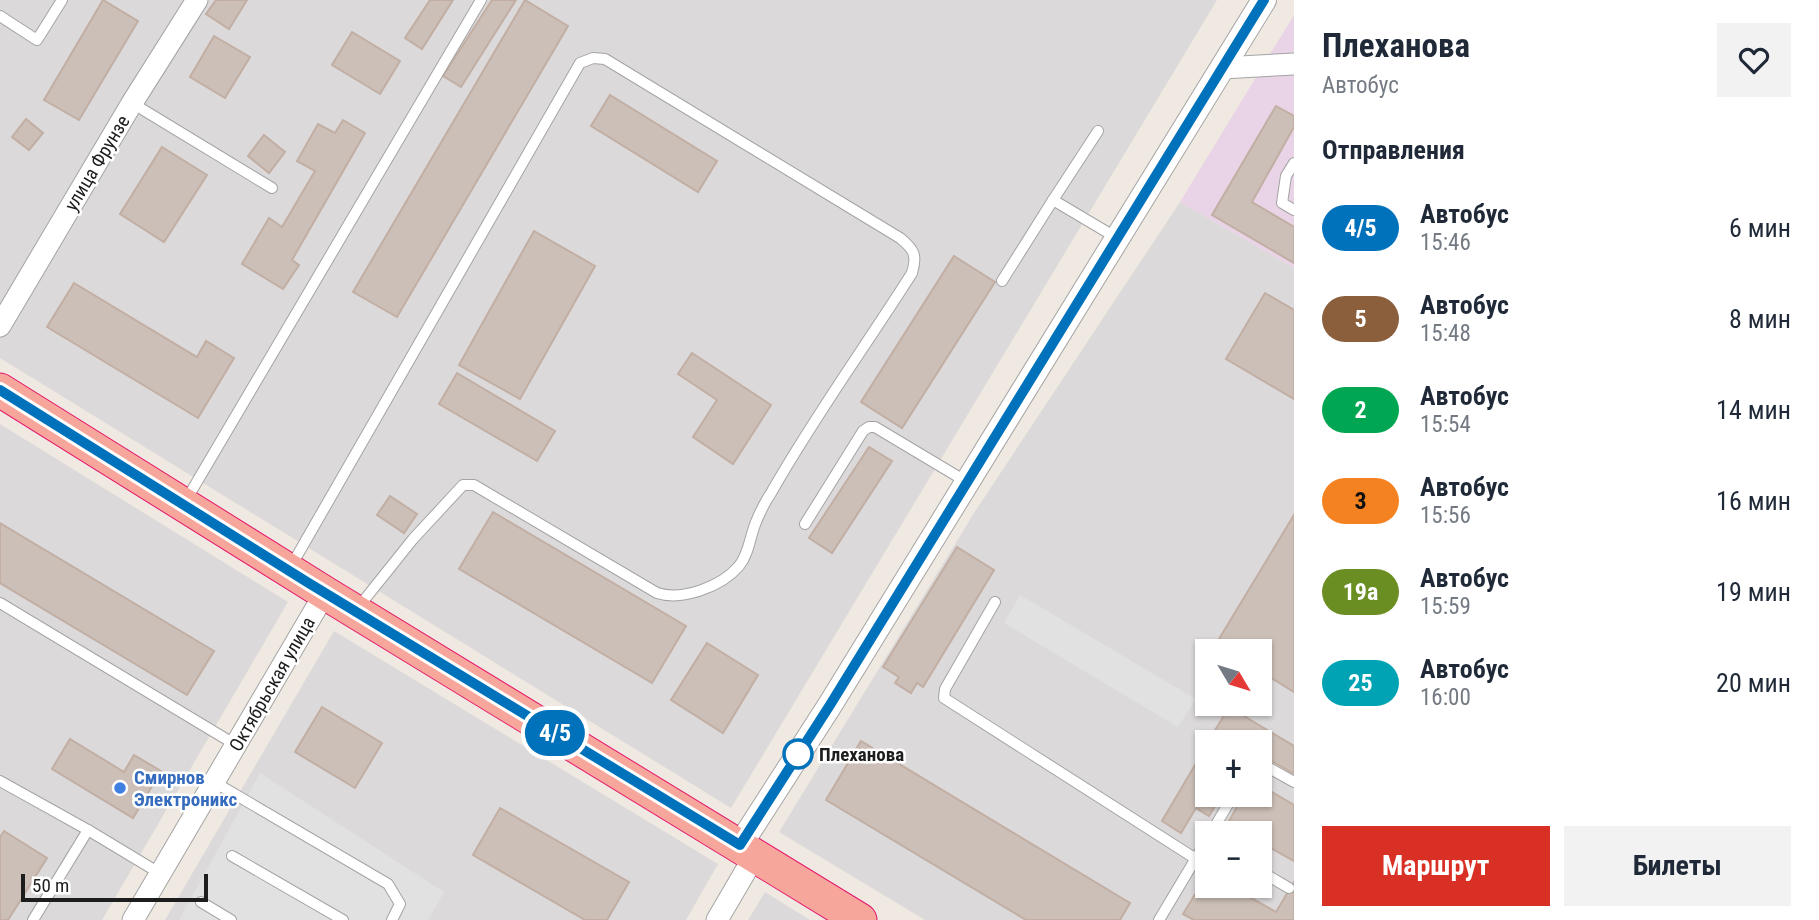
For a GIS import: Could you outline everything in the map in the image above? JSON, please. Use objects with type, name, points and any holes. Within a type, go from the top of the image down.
[{"type":"highway","points":[[0,390],[289,571],[860,920]]},
{"type":"street","name":"улица Фрунзе","points":[[0,326],[132,103],[197,0]]},
{"type":"street","points":[[717,920],[748,850],[830,705],[1264,0]]},
{"type":"street","points":[[1222,68],[1294,64]]},
{"type":"street","name":"Октябрьская улица","points":[[133,920],[325,593]]},
{"type":"lane","points":[[0,16],[37,40],[62,0]]},
{"type":"lane","points":[[183,505],[481,0]]},
{"type":"lane","points":[[289,571],[580,63],[593,58],[605,59],[900,238],[913,249],[916,259],[912,274],[823,405],[769,495],[756,522],[745,557],[738,568],[727,576],[695,593],[680,597],[657,593],[474,485],[463,485],[413,538],[356,612]]},
{"type":"lane","points":[[132,103],[272,188]]},
{"type":"lane","points":[[1002,281],[1098,131]]},
{"type":"lane","points":[[1294,163],[1286,176],[1282,203],[1294,210]]},
{"type":"lane","points":[[1053,200],[1117,238]]},
{"type":"lane","points":[[805,524],[863,430],[869,427],[875,427],[967,482]]},
{"type":"lane","points":[[995,602],[945,689],[944,698],[1195,858]]},
{"type":"lane","points":[[0,603],[236,744]]},
{"type":"lane","points":[[1272,770],[1294,782]]},
{"type":"lane","points":[[0,781],[161,874]]},
{"type":"lane","points":[[215,782],[388,884],[400,904],[392,920]]},
{"type":"lane","points":[[33,920],[88,830]]},
{"type":"lane","points":[[232,856],[343,920]]},
{"type":"lane","points":[[1163,919],[1195,861]]},
{"type":"lane","points":[[1272,877],[1289,888]]},
{"type":"lane","points":[[201,902],[231,920]]},
{"type":"shaded area","points":[[0,0],[189,0],[0,304]]},
{"type":"shaded area","points":[[203,0],[1217,0],[731,808],[0,358],[0,328]]},
{"type":"shaded area","points":[[1294,15],[1294,268],[1180,202]]},
{"type":"shaded area","points":[[1180,202],[1294,268],[1294,920],[925,920],[779,832],[974,513]]},
{"type":"shaded area","points":[[0,424],[288,602],[102,920],[0,920]]},
{"type":"shaded area","points":[[1020,595],[1195,701],[1178,727],[1004,623]]},
{"type":"shaded area","points":[[334,631],[718,864],[686,920],[165,920]]},
{"type":"shaded area","points":[[260,773],[444,892],[428,920],[179,920]]},
{"type":"shaded area","points":[[765,892],[810,920],[748,920]]},
{"type":"building","points":[[103,0],[138,21],[79,120],[44,100]]},
{"type":"building","points":[[216,0],[247,0],[229,29],[206,14]]},
{"type":"building","points":[[430,0],[453,0],[422,49],[405,38]]},
{"type":"building","points":[[492,0],[516,0],[461,87],[443,76]]},
{"type":"building","points":[[525,0],[568,26],[397,317],[353,292]]},
{"type":"building","points":[[352,32],[400,61],[380,94],[332,65]]},
{"type":"building","points":[[214,36],[250,57],[225,98],[190,77]]},
{"type":"building","points":[[610,95],[717,161],[698,192],[591,126]]},
{"type":"building","points":[[1276,106],[1294,116],[1294,127],[1252,202],[1294,227],[1294,263],[1212,215]]},
{"type":"building","points":[[26,119],[43,133],[29,150],[12,137]]},
{"type":"building","points":[[343,120],[365,133],[292,260],[299,265],[283,289],[242,264],[269,218],[282,227],[315,171],[297,161],[318,124],[335,133]]},
{"type":"building","points":[[264,135],[285,152],[269,173],[248,156]]},
{"type":"building","points":[[162,147],[207,175],[164,242],[120,214]]},
{"type":"building","points":[[534,231],[595,266],[520,399],[459,365]]},
{"type":"building","points":[[954,256],[995,282],[902,428],[861,402]]},
{"type":"building","points":[[74,283],[197,357],[206,341],[234,358],[198,418],[47,327]]},
{"type":"building","points":[[1265,293],[1294,310],[1294,399],[1226,359]]},
{"type":"building","points":[[692,353],[771,405],[733,464],[693,437],[717,400],[678,374]]},
{"type":"building","points":[[457,373],[555,431],[537,461],[439,404]]},
{"type":"building","points":[[869,447],[892,461],[832,553],[809,538]]},
{"type":"building","points":[[390,496],[417,514],[404,533],[377,515]]},
{"type":"building","points":[[493,512],[686,626],[652,683],[459,569]]},
{"type":"building","points":[[1294,515],[1294,692],[1272,678],[1272,639],[1219,639]]},
{"type":"building","points":[[0,523],[214,651],[187,695],[0,583]]},
{"type":"building","points":[[957,547],[994,570],[923,687],[917,683],[911,693],[895,683],[899,677],[883,667]]},
{"type":"building","points":[[707,643],[758,675],[723,733],[671,700]]},
{"type":"building","points":[[322,707],[382,743],[355,788],[295,752]]},
{"type":"building","points":[[1224,716],[1244,716],[1267,730],[1215,730]]},
{"type":"building","points":[[1272,733],[1294,746],[1294,774],[1272,761]]},
{"type":"building","points":[[70,739],[124,772],[134,755],[161,771],[133,818],[52,769]]},
{"type":"building","points":[[861,741],[1130,903],[1120,920],[1026,920],[826,800]]},
{"type":"building","points":[[1195,765],[1195,807],[1214,807],[1209,816],[1196,808],[1181,833],[1162,821]]},
{"type":"building","points":[[1272,792],[1294,805],[1294,861],[1272,849],[1272,821],[1229,821],[1237,807],[1272,807]]},
{"type":"building","points":[[500,808],[629,882],[607,920],[585,920],[473,855]]},
{"type":"building","points":[[4,831],[47,858],[8,920],[0,920],[0,837]]},
{"type":"building","points":[[1294,882],[1294,920],[1194,920],[1183,914],[1195,894],[1195,898],[1251,898],[1276,912]]},
{"type":"bus line","name":"4/5","points":[[0,390],[307,582],[740,845],[830,705],[1264,0]]},
{"type":"place","name":"Плеханова","points":[[798,754]]},
{"type":"place","name":"Смирнов Электроникс","points":[[120,788]]}]
